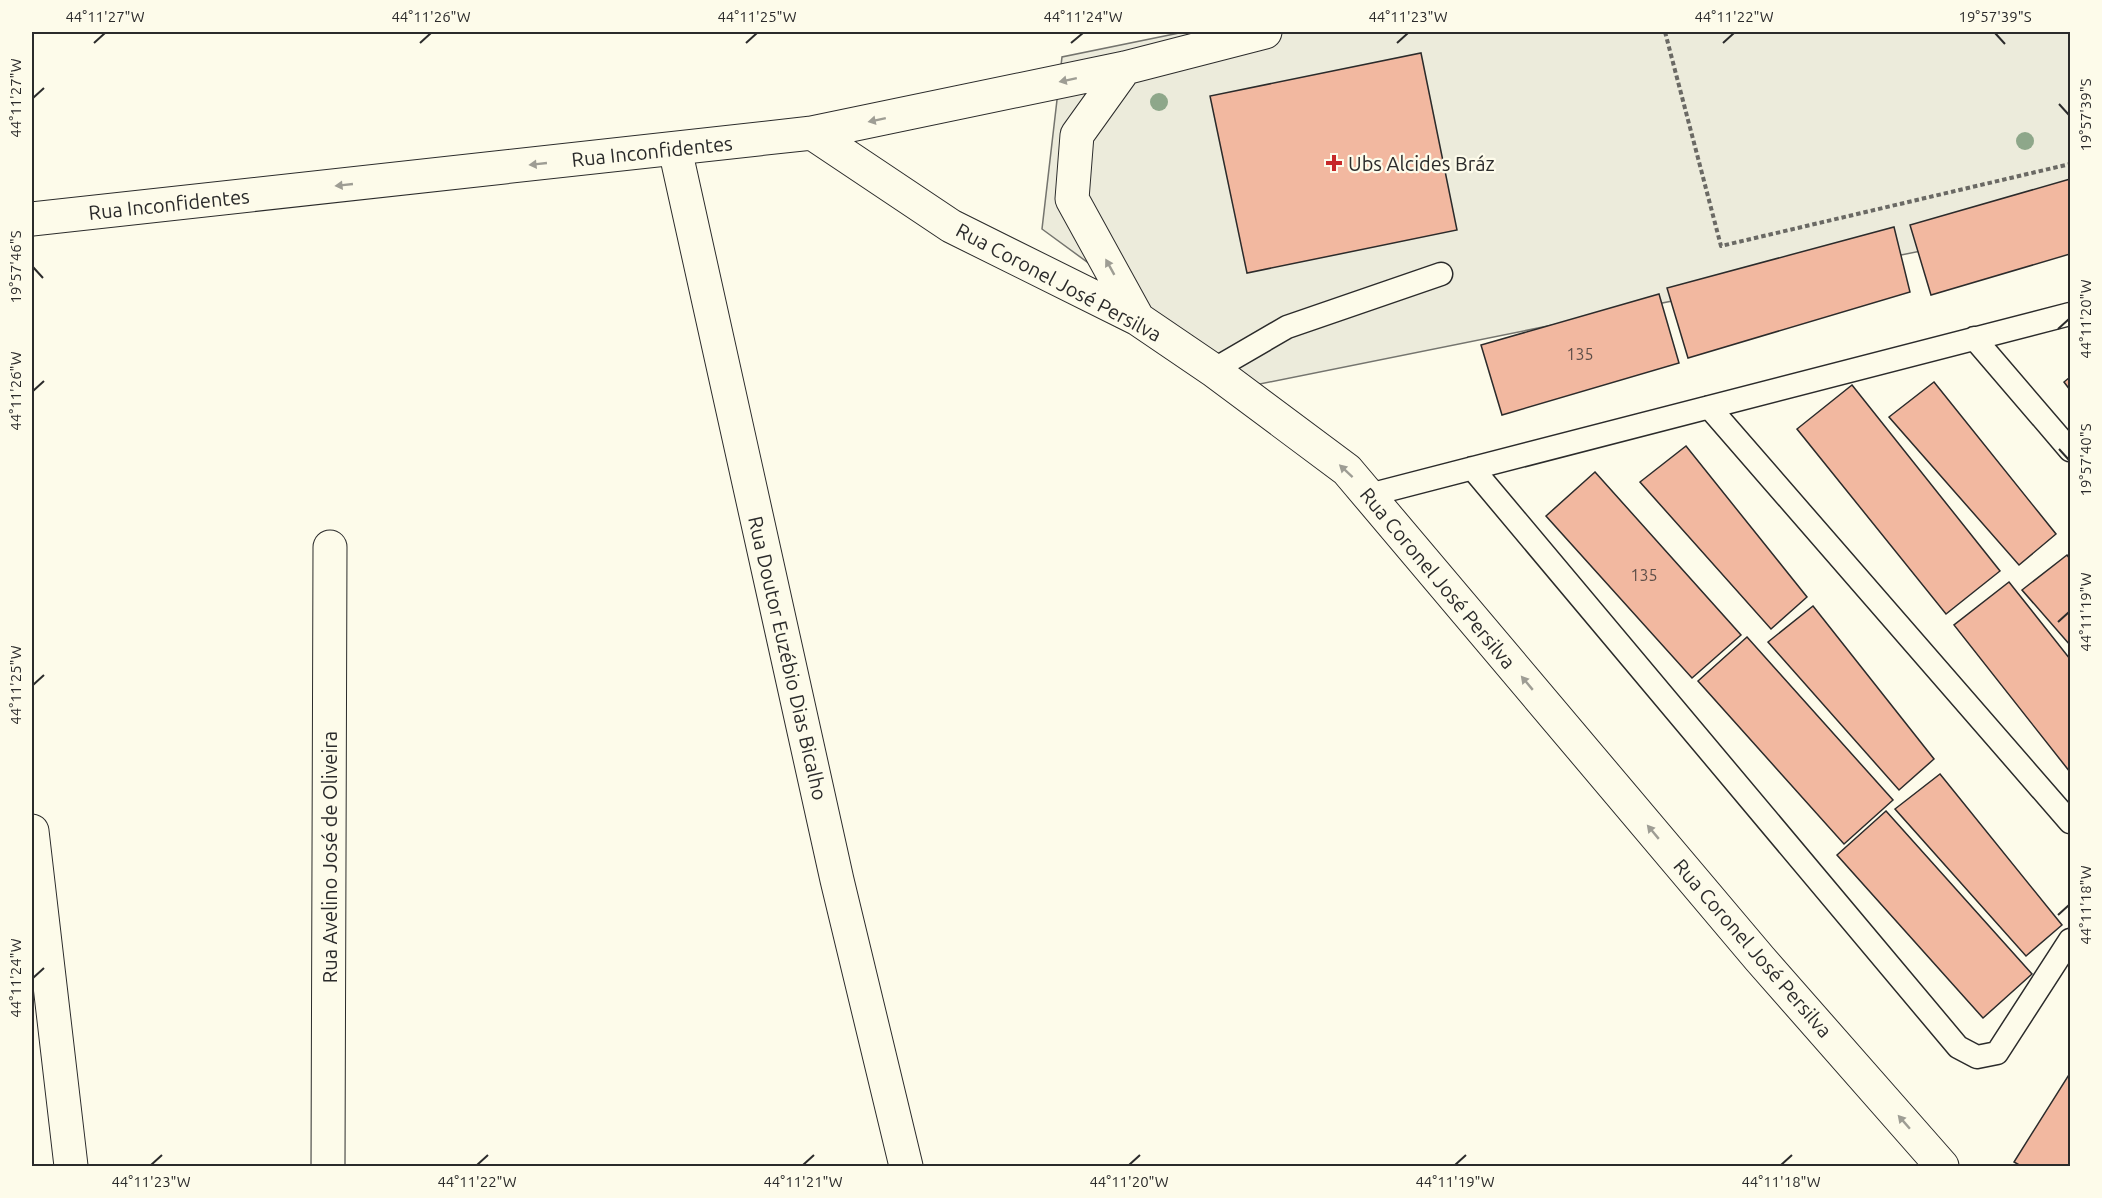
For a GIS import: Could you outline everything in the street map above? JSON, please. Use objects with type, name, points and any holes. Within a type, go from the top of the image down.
[{"type":"street","name":"Rua Inconfidentes","points":[[32,219],[812,133],[1125,68],[1265,32]]},
{"type":"street","points":[[1125,68],[1077,135],[1072,200],[1138,319]]},
{"type":"street","name":"Rua Coronel José Persilva","points":[[812,133],[951,226],[1138,319],[1213,370],[1347,470],[1760,959],[1942,1167]]},
{"type":"street","name":"Rua Doutor Euzébio Dias Bicalho","points":[[675,149],[837,880],[906,1167]]},
{"type":"street","name":"Rua Avelino José de Oliveira","points":[[328,1167],[330,547]]},
{"type":"street","points":[[32,831],[70,1167]]},
{"type":"lane","points":[[1213,370],[1287,327],[1441,273]]},
{"type":"lane","points":[[1369,495],[2070,314]]},
{"type":"lane","points":[[1974,338],[2070,450]]},
{"type":"lane","points":[[1709,407],[2070,822]]},
{"type":"lane","points":[[1472,468],[1958,1047],[1977,1057],[1997,1053],[2070,940]]},
{"type":"path","points":[[1665,32],[1721,246],[2070,164]]},
{"type":"shaded area","points":[[1184,32],[2070,32],[2070,221],[1255,385],[1042,229],[1062,57]]},
{"type":"building","name":"Ubs Alcides Bráz","points":[[1421,53],[1457,230],[1247,273],[1210,96]]},
{"type":"building","points":[[2070,179],[2070,254],[1931,295],[1910,225]]},
{"type":"building","points":[[1894,227],[1910,292],[1688,358],[1667,288]]},
{"type":"building","points":[[1659,294],[1679,363],[1502,415],[1481,345]]},
{"type":"building","points":[[2070,377],[2070,390],[2064,382]]},
{"type":"building","points":[[1934,382],[2056,534],[2019,565],[1889,417]]},
{"type":"building","points":[[1852,385],[2000,571],[1946,614],[1797,429]]},
{"type":"building","points":[[1686,446],[1807,597],[1771,629],[1640,482]]},
{"type":"building","points":[[1595,472],[1741,635],[1692,678],[1546,516]]},
{"type":"building","points":[[2067,555],[2070,559],[2070,645],[2022,590]]},
{"type":"building","points":[[2009,582],[2070,659],[2070,772],[1954,625]]},
{"type":"building","points":[[1813,606],[1934,759],[1899,790],[1768,642]]},
{"type":"building","points":[[1747,637],[1893,800],[1844,844],[1698,681]]},
{"type":"building","points":[[1940,774],[2062,925],[2026,956],[1895,809]]},
{"type":"building","points":[[1886,811],[2032,974],[1983,1018],[1837,855]]},
{"type":"building","points":[[2070,1073],[2070,1166],[2021,1166],[2014,1162]]},
{"type":"place","name":"Ubs Alcides Bráz","points":[[1334,163]]}]
